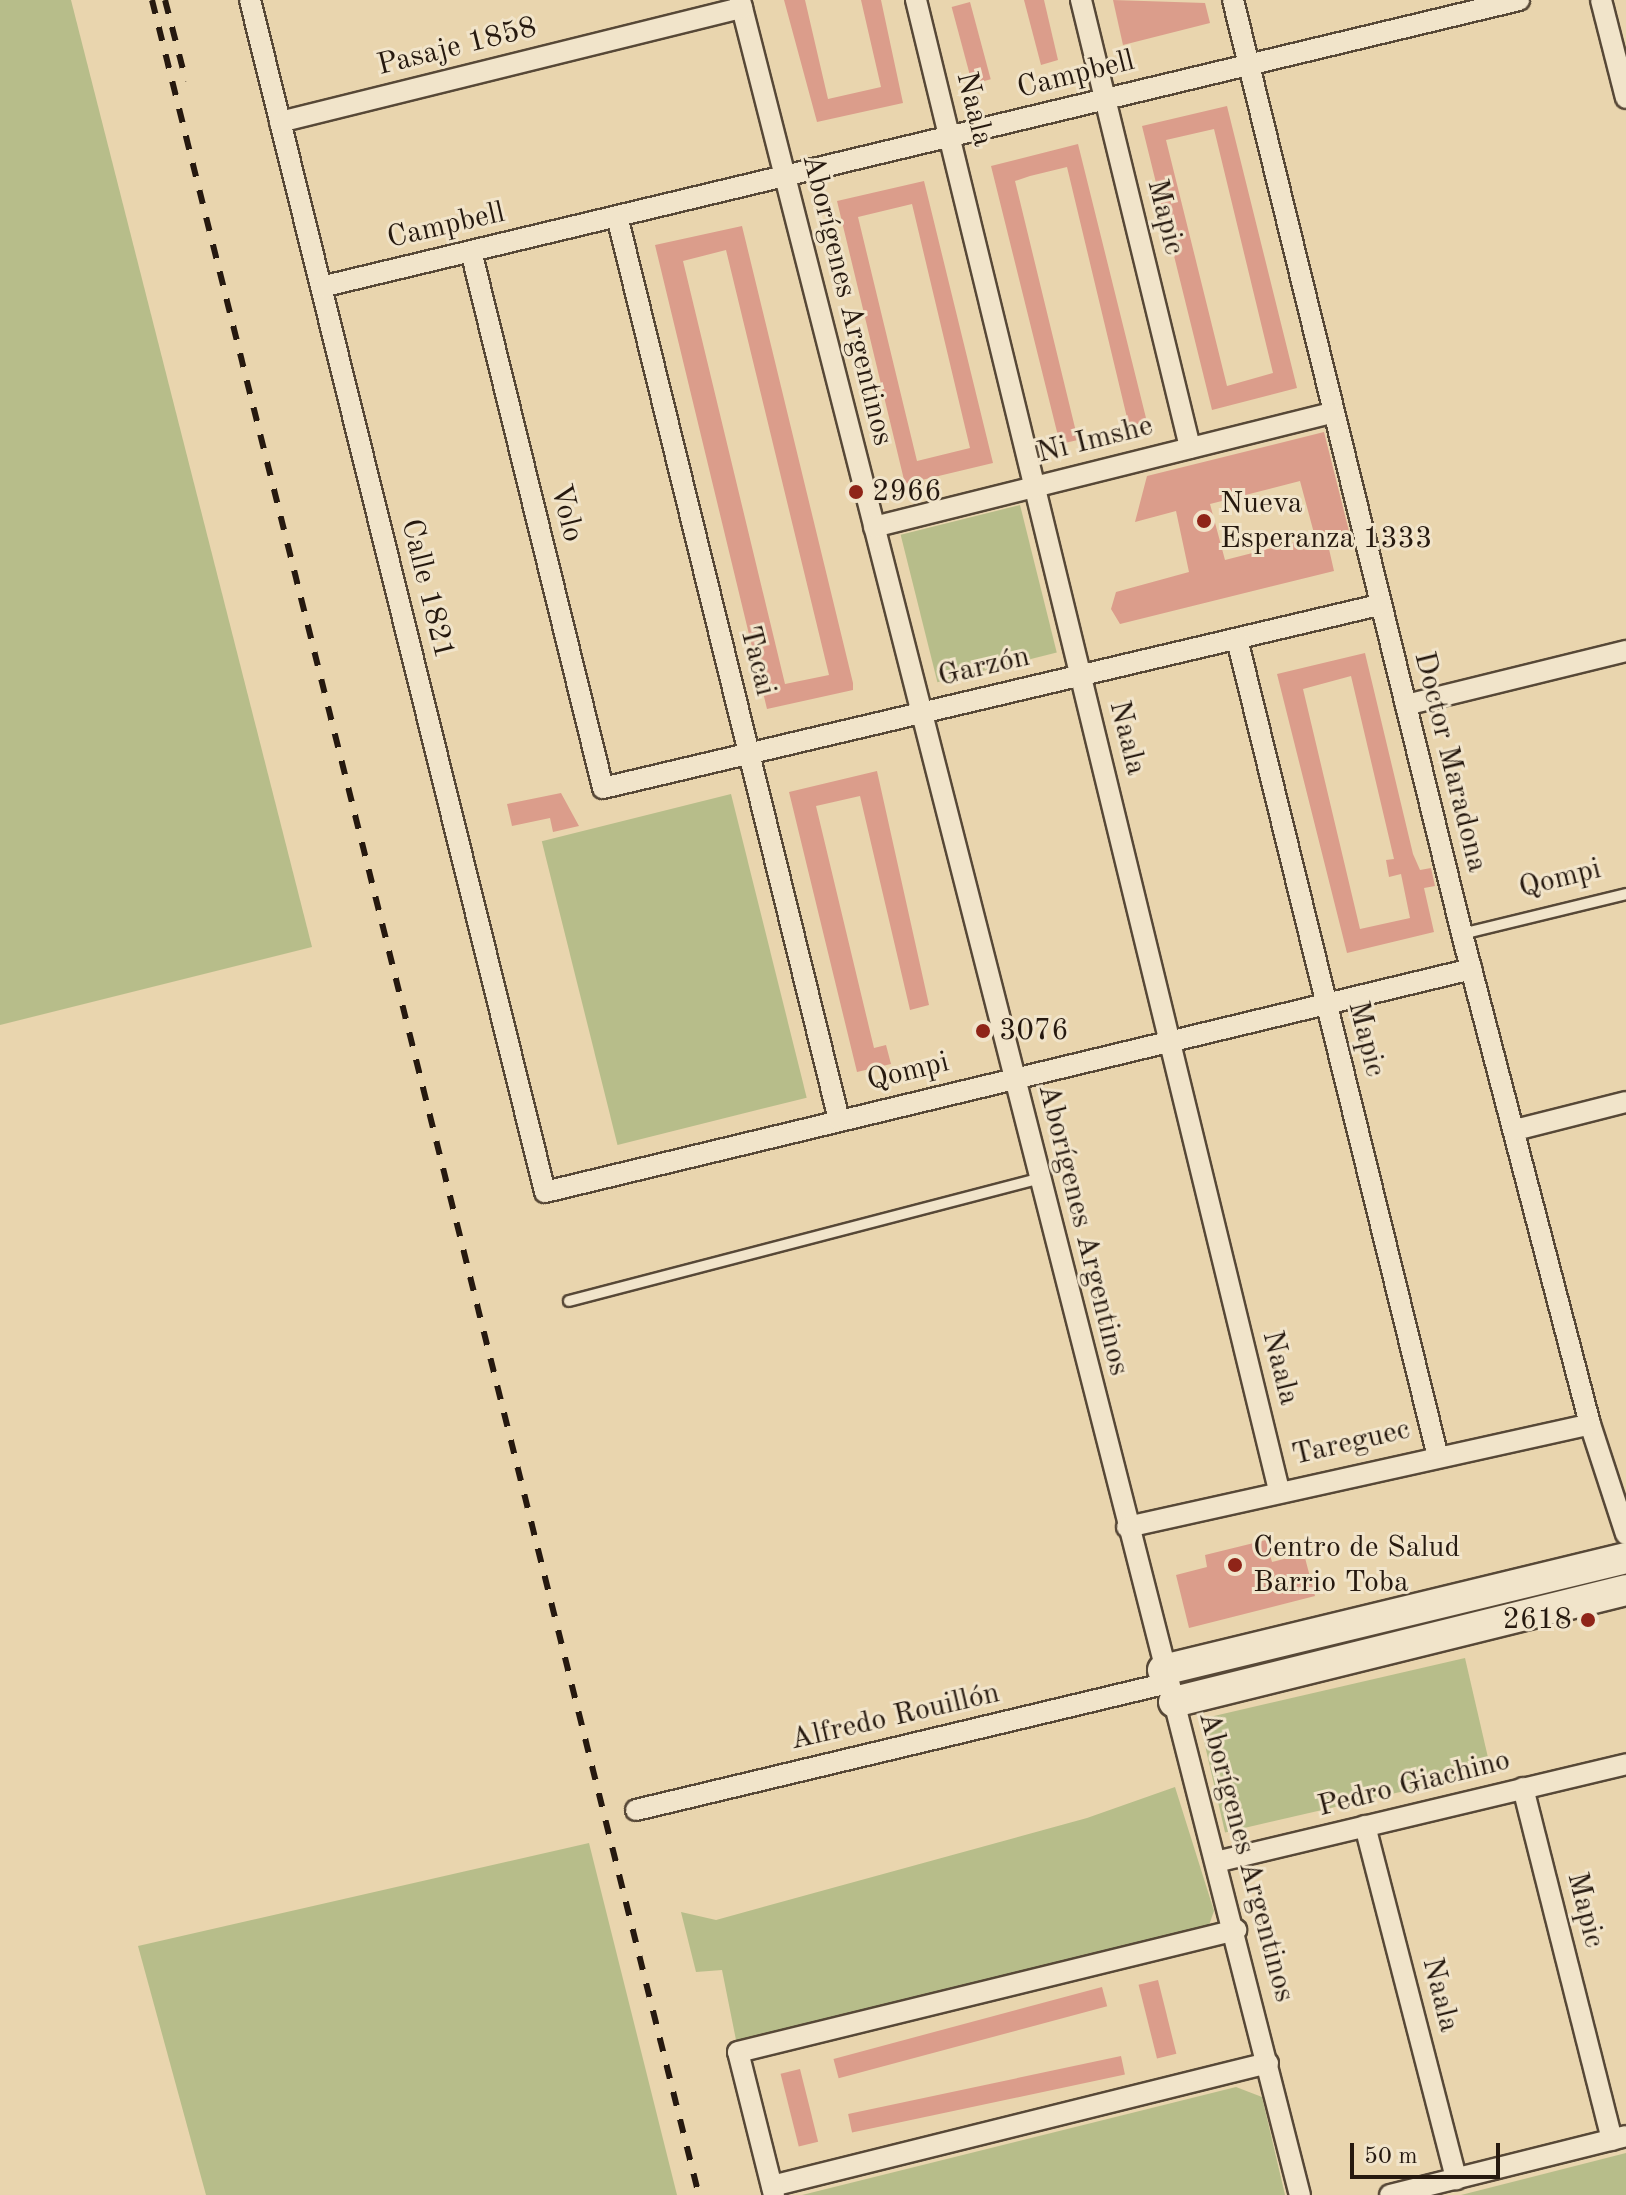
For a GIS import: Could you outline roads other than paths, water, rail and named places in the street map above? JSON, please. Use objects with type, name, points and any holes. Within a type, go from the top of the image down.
[{"type":"street","name":"Calle 1821","points":[[250,0],[545,1192]]},
{"type":"street","name":"Naala","points":[[916,0],[1279,1490]]},
{"type":"street","name":"Mapic","points":[[1081,0],[1190,448]]},
{"type":"street","name":"Doctor Maradona","points":[[1233,0],[1331,413],[1462,934],[1590,1424],[1626,1534]]},
{"type":"street","name":"Campbell","points":[[321,287],[1519,0]]},
{"type":"street","points":[[1601,0],[1626,98]]},
{"type":"street","name":"Pasaje 1858","points":[[280,122],[741,4]]},
{"type":"street","name":"Aborígenes Argentinos","points":[[741,4],[1127,1527],[1236,1930],[1300,2195]]},
{"type":"street","name":"Tacai","points":[[617,216],[839,1120]]},
{"type":"street","name":"Volo","points":[[471,251],[603,788]]},
{"type":"street","name":"Ni Imshe","points":[[874,527],[1331,413]]},
{"type":"street","name":"Garzón","points":[[603,788],[1379,605]]},
{"type":"street","name":"Mapic","points":[[1237,639],[1437,1453]]},
{"type":"street","points":[[1406,705],[1626,651]]},
{"type":"street","name":"Qompi","points":[[545,1192],[1472,969]]},
{"type":"street","points":[[1515,1130],[1626,1102]]},
{"type":"street","name":"Tareguec","points":[[1127,1527],[1437,1453],[1590,1424]]},
{"type":"street","points":[[1168,1685],[1626,1558]]},
{"type":"street","points":[[1168,1685],[1626,1590]]},
{"type":"street","name":"Alfredo Rouillón","points":[[636,1810],[1168,1685]]},
{"type":"street","name":"Pedro Giachino","points":[[1216,1862],[1626,1764]]},
{"type":"street","name":"Mapic","points":[[1523,1788],[1619,2138]]},
{"type":"street","name":"Naala","points":[[1365,1826],[1456,2179]]},
{"type":"street","points":[[1236,1930],[738,2052],[773,2191],[1268,2063]]},
{"type":"street","points":[[1390,2195],[1619,2138]]},
{"type":"lane","name":"Qompi","points":[[1462,934],[1626,894]]},
{"type":"lane","points":[[569,1301],[1039,1179]]},
{"type":"railway","points":[[152,0],[699,2195]]},
{"type":"railway","points":[[165,0],[186,81]]},
{"type":"place","name":"2966","points":[[856,492]]},
{"type":"place","name":"Nueva Esperanza 1333","points":[[1204,521]]},
{"type":"place","name":"3076","points":[[983,1031]]},
{"type":"place","name":"Centro de Salud Barrio Toba","points":[[1235,1565]]},
{"type":"place","name":"2618","points":[[1588,1620]]}]
